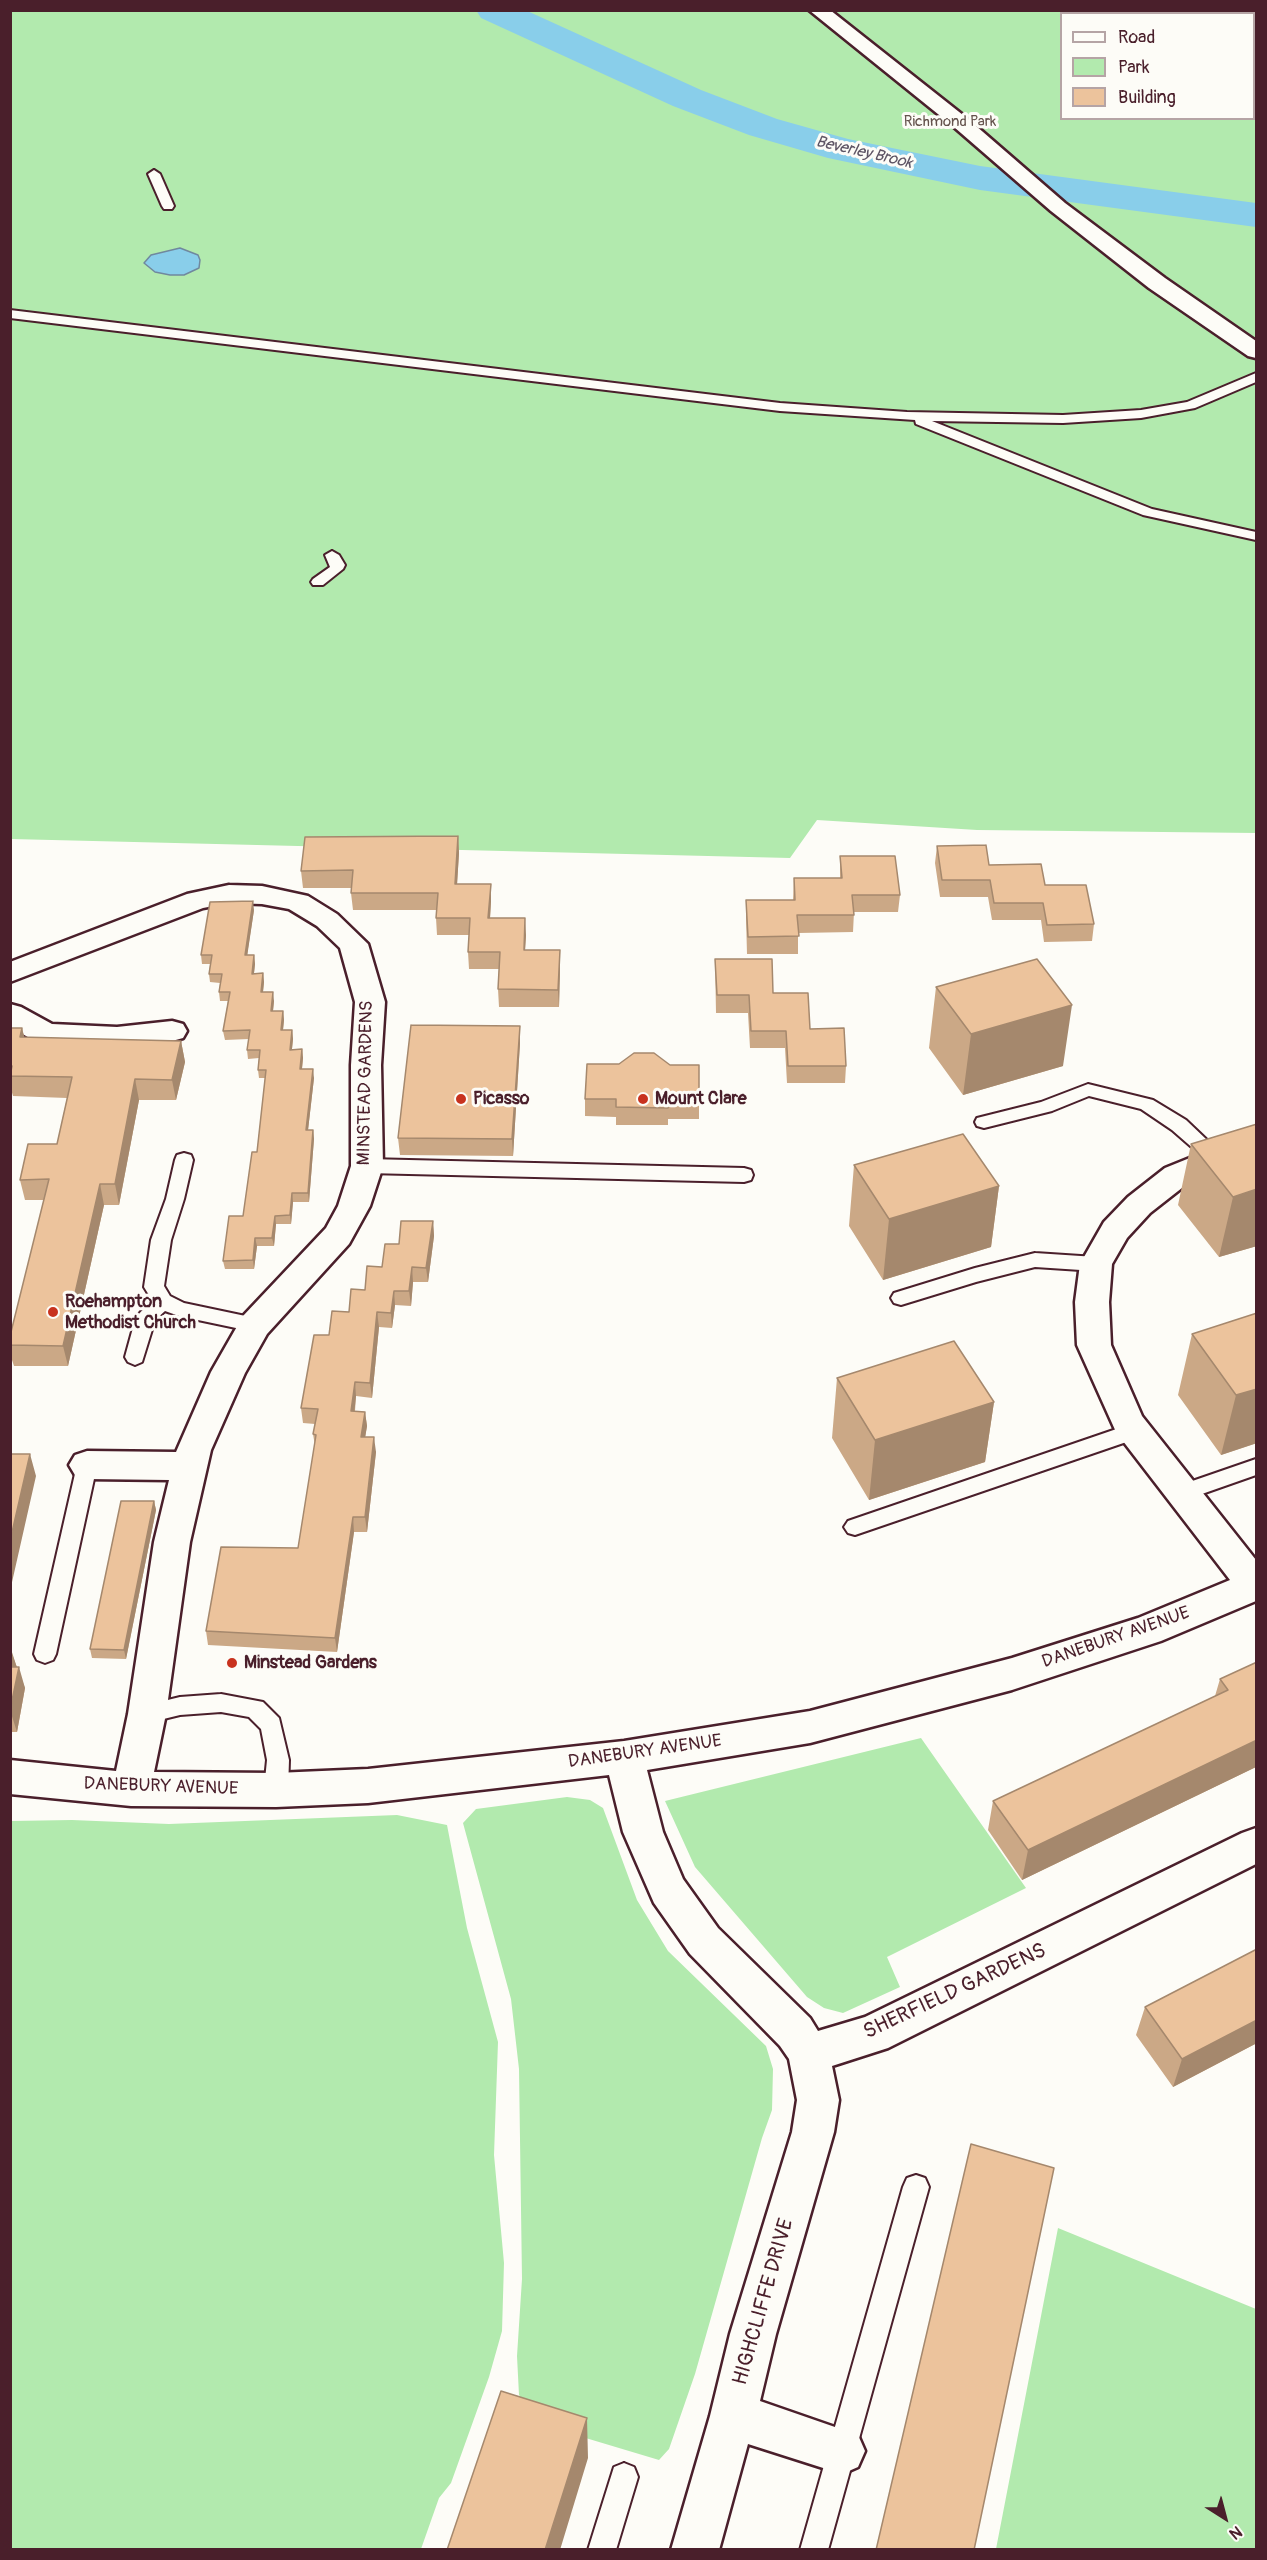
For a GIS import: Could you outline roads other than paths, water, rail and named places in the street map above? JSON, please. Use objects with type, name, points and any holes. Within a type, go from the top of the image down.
[{"type":"street","points":[[818,10],[961,123],[1058,207],[1157,283],[1257,351]]},
{"type":"street","name":"MINSTEAD GARDENS","points":[[10,973],[197,900],[229,894],[251,894],[298,902],[327,920],[353,944],[370,1002],[366,1065],[367,1166],[354,1206],[338,1236],[255,1325],[228,1372],[189,1466],[172,1542],[147,1714],[131,1789]]},
{"type":"street","points":[[10,1014],[46,1034],[117,1037],[172,1031]]},
{"type":"street","points":[[1256,1585],[1128,1423],[1094,1345],[1092,1302],[1096,1264],[1115,1230],[1139,1206],[1176,1176],[1218,1159],[1257,1152]]},
{"type":"street","points":[[87,1465],[189,1466]]},
{"type":"street","name":"DANEBURY AVENUE","points":[[10,1777],[131,1789],[276,1790],[368,1786],[624,1756],[810,1727],[937,1695],[1148,1630],[1256,1585]]},
{"type":"street","points":[[624,1756],[643,1832],[668,1890],[704,1941],[795,2032],[809,2053]]},
{"type":"street","name":"SHERFIELD GARDENS","points":[[809,2053],[873,2034],[1257,1845]]},
{"type":"street","name":"HIGHCLIFFE DRIVE","points":[[695,2550],[733,2416],[753,2334],[813,2132],[818,2100],[809,2053]]},
{"type":"street","points":[[733,2416],[842,2451]]},
{"type":"lane","points":[[154,174],[168,206]]},
{"type":"lane","points":[[10,314],[780,407],[907,416],[1063,419],[1141,414],[1190,405],[1257,377]]},
{"type":"lane","points":[[907,416],[1148,512],[1257,537]]},
{"type":"lane","points":[[318,582],[336,569],[338,565],[332,555]]},
{"type":"lane","points":[[984,1122],[1046,1107],[1088,1090],[1147,1104],[1179,1125],[1218,1159]]},
{"type":"lane","points":[[184,1160],[175,1199],[161,1240],[154,1287],[163,1301],[197,1315],[255,1325]]},
{"type":"lane","points":[[367,1166],[744,1175]]},
{"type":"lane","points":[[901,1298],[975,1275],[1035,1260],[1096,1264]]},
{"type":"lane","points":[[135,1357],[146,1317],[163,1301]]},
{"type":"lane","points":[[855,1527],[1134,1431]]},
{"type":"lane","points":[[45,1654],[87,1465]]},
{"type":"lane","points":[[1182,1493],[1257,1467]]},
{"type":"lane","points":[[147,1714],[180,1706],[221,1703],[255,1709],[271,1725],[278,1760],[276,1790]]},
{"type":"lane","points":[[814,2550],[916,2187]]},
{"type":"lane","points":[[602,2550],[624,2477]]},
{"type":"water","points":[[180,248],[198,255],[199,268],[184,275],[170,275],[155,272],[144,263],[151,255]]},
{"type":"waterway","name":"Beverley Brook","points":[[494,10],[687,98],[763,127],[842,150],[980,178],[1256,215]]},
{"type":"place","name":"Picasso","points":[[461,1099]]},
{"type":"place","name":"Mount Clare","points":[[643,1099]]},
{"type":"place","name":"Roehampton Methodist Church","points":[[53,1312]]},
{"type":"place","name":"Minstead Gardens","points":[[232,1663]]},
{"type":"park label","name":"Richmond Park","points":[[950,122]]}]
